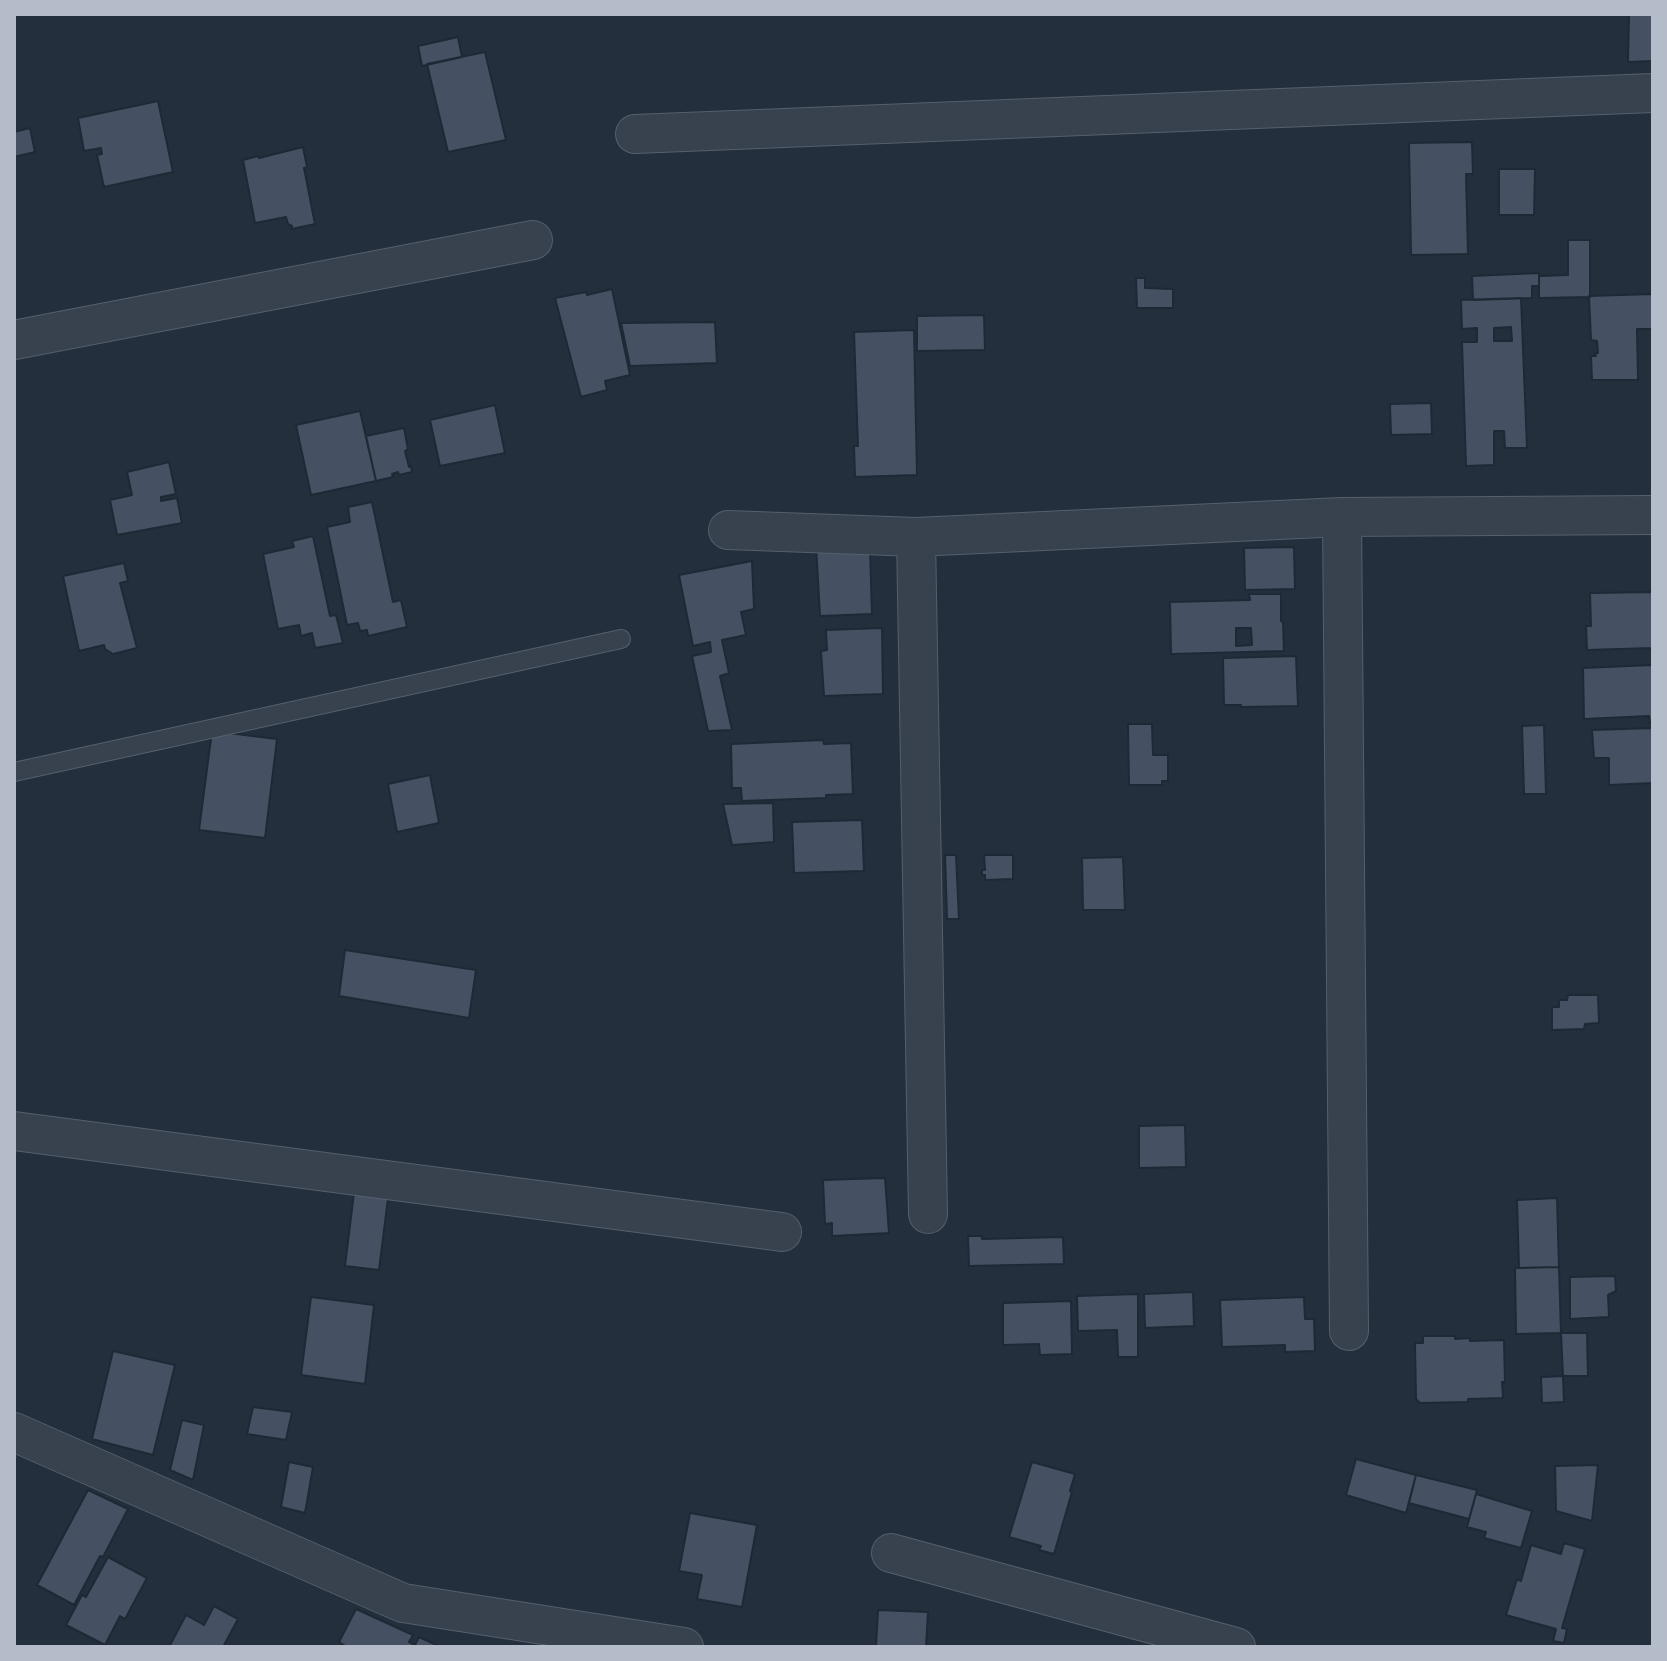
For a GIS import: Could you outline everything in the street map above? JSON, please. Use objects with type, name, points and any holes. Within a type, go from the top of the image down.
[{"type":"street","points":[[635,134],[1653,93]]},
{"type":"street","points":[[14,340],[533,240]]},
{"type":"street","points":[[728,530],[916,537],[1342,517],[1653,515]]},
{"type":"street","points":[[1342,517],[1349,1331]]},
{"type":"street","points":[[916,537],[928,1214]]},
{"type":"street","points":[[14,1131],[782,1232]]},
{"type":"street","points":[[14,1432],[403,1603],[684,1647]]},
{"type":"street","points":[[891,1553],[1236,1647]]},
{"type":"lane","points":[[14,772],[621,639]]},
{"type":"building","points":[[1629,14],[1653,14],[1653,61],[1628,62]]},
{"type":"building","points":[[458,37],[462,57],[422,66],[418,46]]},
{"type":"building","points":[[485,52],[506,140],[448,152],[427,64]]},
{"type":"building","points":[[158,101],[173,172],[104,187],[97,155],[102,154],[101,148],[84,151],[78,118]]},
{"type":"building","points":[[30,128],[35,152],[14,157],[14,132]]},
{"type":"building","points":[[1472,142],[1473,174],[1466,174],[1468,254],[1411,255],[1409,143]]},
{"type":"building","points":[[303,147],[315,224],[292,229],[286,217],[255,223],[243,160]]},
{"type":"building","points":[[1499,169],[1535,169],[1534,215],[1499,215]]},
{"type":"building","points":[[1568,240],[1590,240],[1590,297],[1539,298],[1539,276],[1568,275]]},
{"type":"building","points":[[1539,273],[1539,286],[1532,286],[1532,298],[1473,300],[1472,276]]},
{"type":"building","points":[[1136,278],[1145,278],[1145,288],[1173,289],[1173,308],[1137,308]]},
{"type":"building","points":[[612,289],[630,375],[605,381],[607,390],[581,397],[555,298]]},
{"type":"building","points":[[1653,294],[1653,329],[1637,329],[1638,380],[1592,380],[1591,356],[1598,353],[1597,341],[1591,340],[1589,296]]},
{"type":"building","points":[[1521,298],[1527,448],[1505,448],[1504,431],[1494,431],[1494,465],[1466,466],[1462,342],[1477,342],[1477,328],[1462,329],[1461,300]],"holes":[[[1511,327],[1512,341],[1494,341],[1494,328]]]},
{"type":"building","points":[[984,315],[985,350],[917,351],[917,316]]},
{"type":"building","points":[[715,322],[717,363],[630,366],[621,323]]},
{"type":"building","points":[[914,330],[917,475],[855,477],[854,446],[858,446],[854,332]]},
{"type":"building","points":[[1431,403],[1432,434],[1391,435],[1390,404]]},
{"type":"building","points":[[495,405],[505,453],[440,466],[430,420]]},
{"type":"building","points":[[360,411],[376,481],[311,495],[296,425]]},
{"type":"building","points":[[404,428],[408,449],[405,451],[412,472],[399,475],[398,472],[392,474],[393,477],[376,481],[366,436]]},
{"type":"building","points":[[169,462],[176,494],[161,497],[161,501],[177,498],[182,523],[117,535],[110,500],[132,495],[127,472]]},
{"type":"building","points":[[372,502],[393,602],[401,600],[407,627],[368,636],[367,630],[360,631],[358,623],[347,625],[327,527],[350,522],[348,507]]},
{"type":"building","points":[[313,536],[330,616],[336,615],[343,643],[315,648],[312,633],[301,636],[299,625],[278,629],[263,554],[294,547],[292,541]]},
{"type":"building","points":[[816,545],[870,549],[872,614],[820,616]]},
{"type":"building","points":[[1294,547],[1295,589],[1245,590],[1244,548]]},
{"type":"building","points":[[752,561],[754,609],[741,612],[746,635],[722,640],[729,673],[720,676],[732,730],[708,731],[692,656],[711,652],[710,642],[693,646],[679,575]]},
{"type":"building","points":[[124,563],[128,581],[120,583],[137,648],[113,654],[104,645],[79,651],[63,576]]},
{"type":"building","points":[[1653,592],[1653,648],[1587,650],[1586,626],[1591,626],[1590,593]]},
{"type":"building","points":[[1249,594],[1281,594],[1284,651],[1171,654],[1170,602],[1250,600]],"holes":[[[1236,628],[1251,628],[1252,645],[1236,646]]]},
{"type":"building","points":[[882,628],[883,694],[824,696],[821,651],[827,650],[826,630]]},
{"type":"building","points":[[1296,656],[1298,706],[1224,705],[1223,658]]},
{"type":"building","points":[[1653,665],[1653,723],[1650,723],[1649,716],[1584,719],[1583,668]]},
{"type":"building","points":[[1128,724],[1152,724],[1153,755],[1168,755],[1168,781],[1162,781],[1162,785],[1129,785]]},
{"type":"building","points":[[1544,725],[1546,794],[1524,794],[1522,726]]},
{"type":"building","points":[[1653,728],[1653,783],[1609,785],[1609,758],[1594,758],[1592,730]]},
{"type":"building","points":[[212,731],[277,739],[265,838],[199,830]]},
{"type":"building","points":[[823,740],[824,744],[851,743],[853,794],[742,801],[741,788],[732,788],[731,744]]},
{"type":"building","points":[[430,775],[439,823],[397,832],[388,784]]},
{"type":"building","points":[[773,803],[774,842],[732,845],[723,804]]},
{"type":"building","points":[[862,820],[864,871],[794,873],[792,822]]},
{"type":"building","points":[[945,855],[956,855],[959,919],[947,919]]},
{"type":"building","points":[[984,855],[1013,855],[1013,879],[985,880],[985,875],[982,875],[982,870],[985,870]]},
{"type":"building","points":[[1123,857],[1125,910],[1083,910],[1082,858]]},
{"type":"building","points":[[345,950],[476,970],[469,1018],[339,996]]},
{"type":"building","points":[[1568,995],[1598,995],[1599,1023],[1585,1024],[1584,1029],[1552,1030],[1552,1007],[1559,1007],[1559,1000],[1567,1000]]},
{"type":"building","points":[[1185,1125],[1186,1167],[1139,1168],[1139,1126]]},
{"type":"building","points":[[885,1178],[889,1233],[832,1236],[832,1223],[825,1224],[823,1180]]},
{"type":"building","points":[[354,1193],[388,1198],[379,1270],[345,1266]]},
{"type":"building","points":[[1557,1198],[1559,1267],[1519,1268],[1517,1200]]},
{"type":"building","points":[[968,1236],[982,1236],[982,1239],[1063,1237],[1064,1264],[969,1266]]},
{"type":"building","points":[[1559,1267],[1561,1333],[1516,1334],[1515,1268]]},
{"type":"building","points":[[1615,1276],[1616,1291],[1608,1295],[1609,1317],[1570,1319],[1570,1277]]},
{"type":"building","points":[[1193,1292],[1194,1326],[1145,1328],[1144,1294]]},
{"type":"building","points":[[1138,1294],[1138,1357],[1118,1357],[1117,1330],[1078,1331],[1077,1296]]},
{"type":"building","points":[[311,1297],[374,1305],[365,1384],[301,1375]]},
{"type":"building","points":[[1304,1297],[1305,1319],[1314,1319],[1315,1351],[1285,1352],[1285,1345],[1222,1347],[1220,1300]]},
{"type":"building","points":[[1071,1301],[1072,1354],[1040,1355],[1039,1344],[1003,1345],[1003,1303]]},
{"type":"building","points":[[1561,1333],[1587,1333],[1588,1376],[1563,1376]]},
{"type":"building","points":[[1423,1336],[1455,1336],[1455,1339],[1470,1338],[1470,1341],[1504,1340],[1503,1398],[1420,1403],[1416,1399],[1415,1343],[1423,1343]]},
{"type":"building","points":[[113,1351],[175,1365],[153,1455],[92,1439]]},
{"type":"building","points":[[1563,1376],[1564,1402],[1542,1403],[1541,1377]]},
{"type":"building","points":[[253,1407],[292,1412],[286,1440],[247,1434]]},
{"type":"building","points":[[182,1420],[204,1425],[193,1480],[170,1470]]},
{"type":"building","points":[[1356,1459],[1416,1475],[1406,1513],[1346,1495]]},
{"type":"building","points":[[289,1462],[313,1467],[305,1513],[281,1507]]},
{"type":"building","points":[[1032,1462],[1075,1474],[1054,1554],[1039,1550],[1041,1546],[1009,1537]]},
{"type":"building","points":[[1598,1465],[1592,1521],[1556,1511],[1555,1466]]},
{"type":"building","points":[[1416,1475],[1477,1490],[1469,1519],[1409,1503]]},
{"type":"building","points":[[88,1490],[128,1509],[74,1605],[37,1585]]},
{"type":"building","points":[[1476,1494],[1532,1511],[1521,1548],[1484,1538],[1486,1532],[1467,1527]]},
{"type":"building","points":[[690,1513],[757,1525],[742,1607],[697,1599],[702,1575],[679,1571]]},
{"type":"building","points":[[1564,1543],[1585,1549],[1562,1628],[1567,1629],[1564,1643],[1553,1641],[1556,1629],[1506,1615],[1517,1579],[1521,1581],[1531,1545],[1561,1554]]},
{"type":"building","points":[[108,1557],[147,1578],[125,1619],[120,1616],[105,1645],[66,1625]]},
{"type":"building","points":[[214,1606],[238,1619],[223,1647],[169,1647],[186,1615],[204,1625]]},
{"type":"building","points":[[356,1609],[413,1635],[409,1642],[415,1645],[419,1637],[441,1647],[347,1647],[339,1642]]},
{"type":"building","points":[[878,1610],[928,1612],[926,1647],[876,1646]]}]
